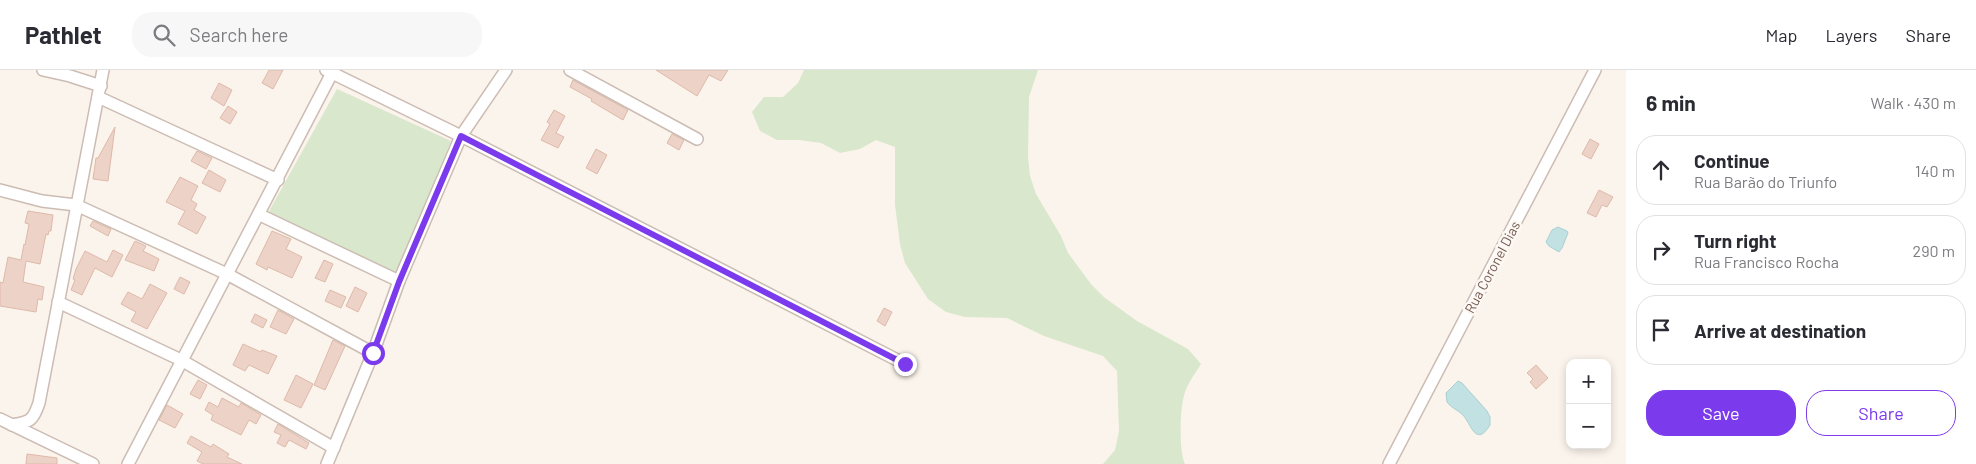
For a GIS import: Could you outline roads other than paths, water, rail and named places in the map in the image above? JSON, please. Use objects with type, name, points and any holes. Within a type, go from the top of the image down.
[{"type":"street","points":[[42,70],[100,92],[278,180]]},
{"type":"street","points":[[12,425],[26,422],[35,415],[39,403],[103,70]]},
{"type":"street","points":[[327,464],[373,353],[399,282],[461,136],[506,70]]},
{"type":"street","points":[[570,70],[697,139]]},
{"type":"street","name":"Rua Coronel Dias","points":[[1389,464],[1595,70]]},
{"type":"street","points":[[128,464],[181,360],[278,180],[329,72],[461,136],[905,364]]},
{"type":"street","points":[[0,190],[42,201],[76,205],[227,274],[373,353]]},
{"type":"street","points":[[260,215],[399,282]]},
{"type":"street","points":[[58,302],[181,360],[334,448]]},
{"type":"street","points":[[0,419],[93,464]]},
{"type":"water","points":[[1558,227],[1568,233],[1559,252],[1546,242],[1552,230]]},
{"type":"water","points":[[1458,381],[1487,411],[1490,417],[1490,425],[1481,434],[1474,432],[1463,415],[1447,402],[1446,393]]}]
